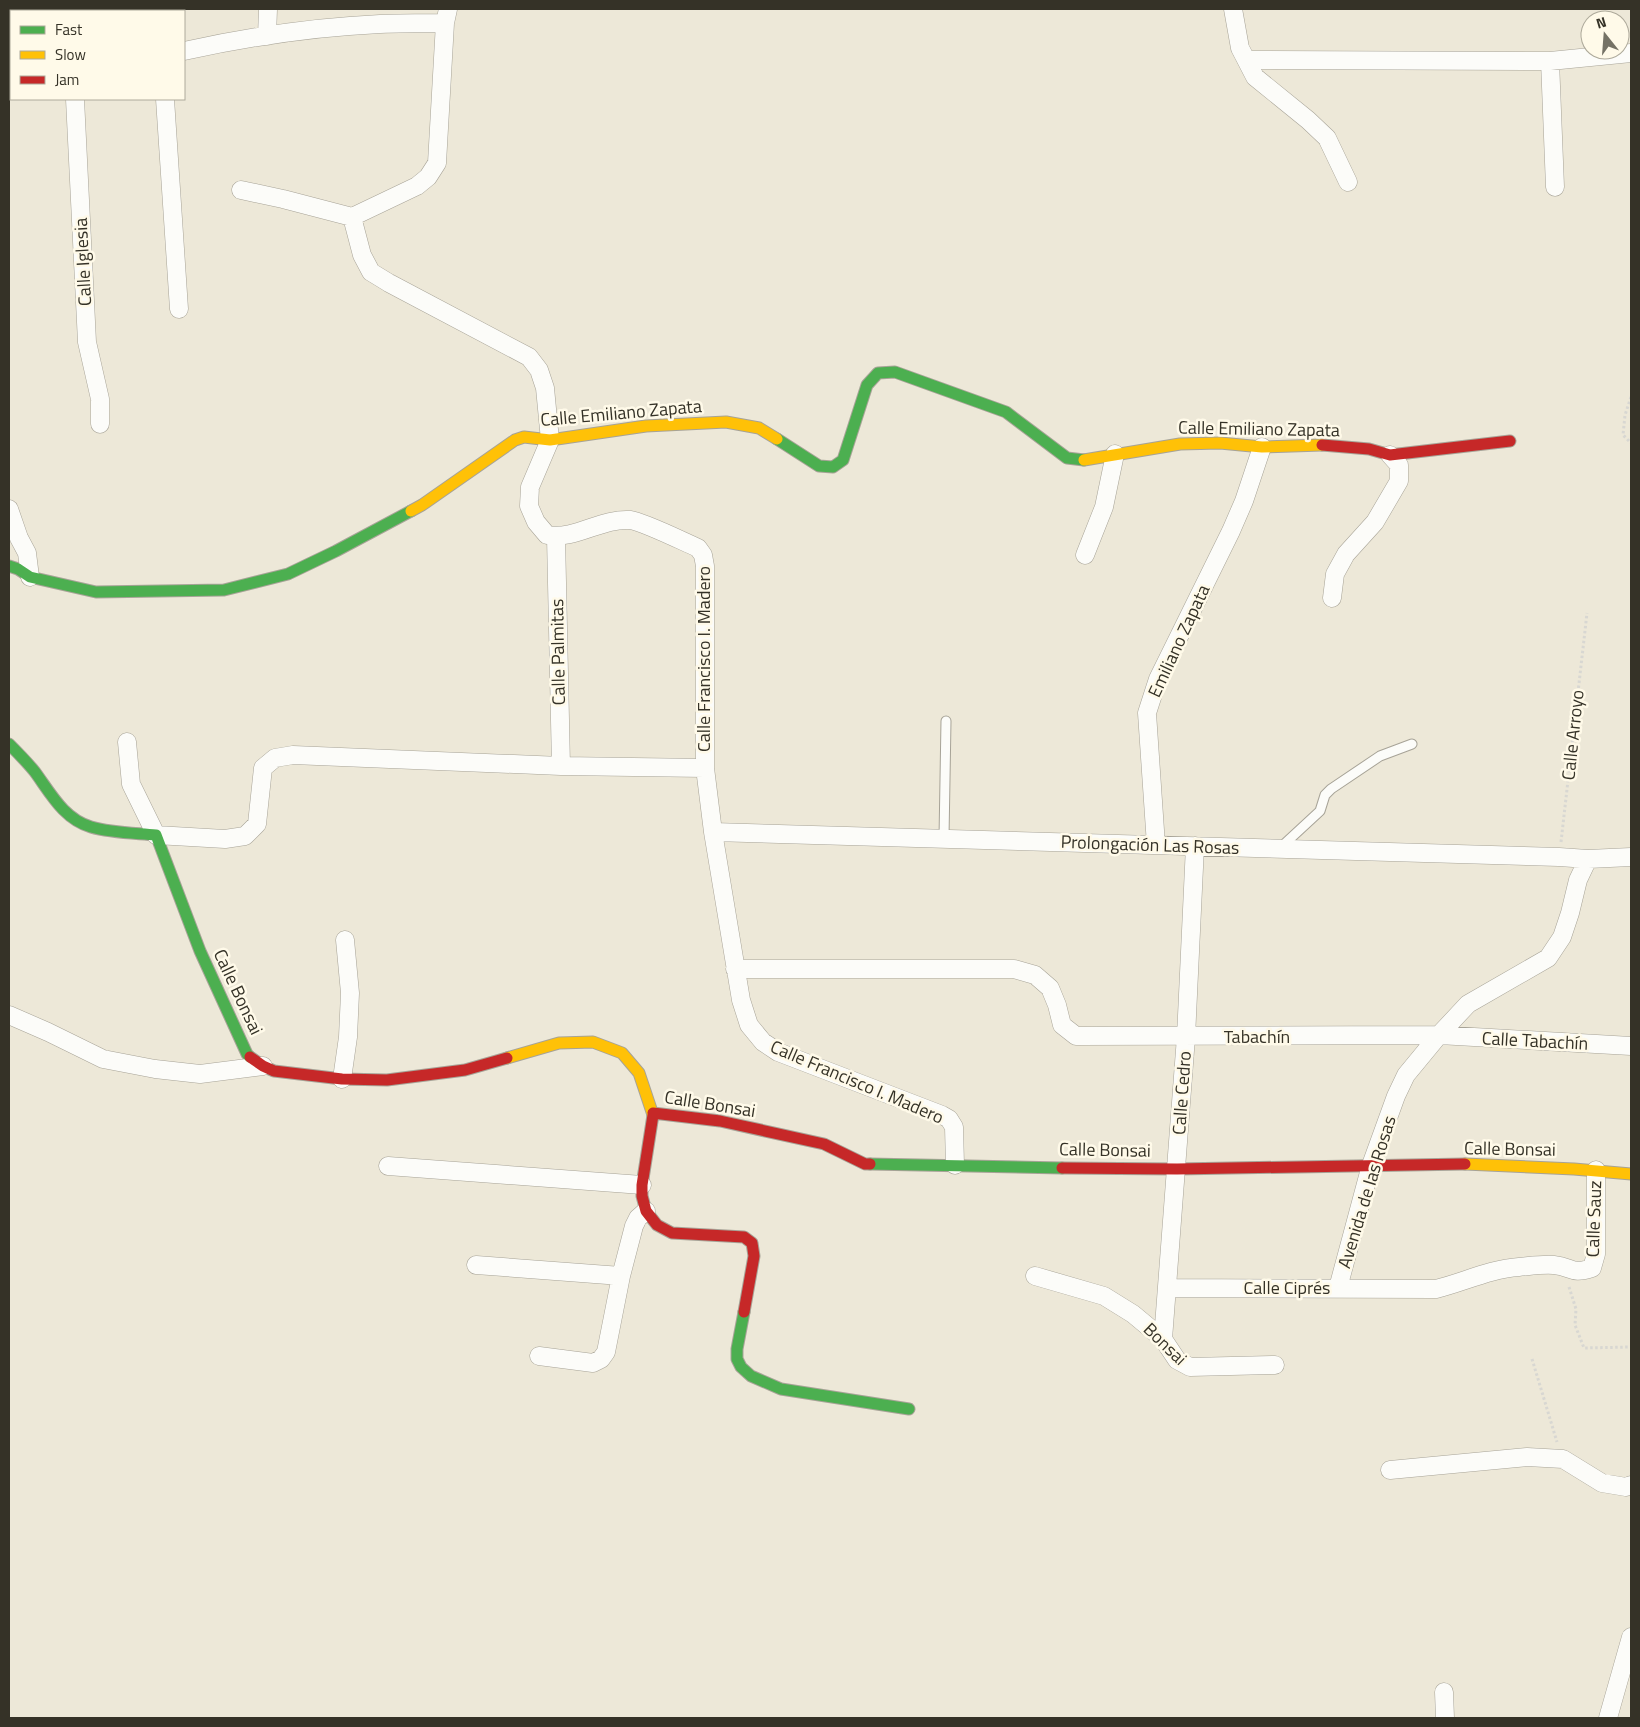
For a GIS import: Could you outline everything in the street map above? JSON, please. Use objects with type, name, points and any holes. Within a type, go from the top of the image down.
[{"type":"street","points":[[267,36],[268,9]]},
{"type":"street","points":[[1233,9],[1240,48],[1255,77],[1327,138],[1348,182]]},
{"type":"street","points":[[185,50],[235,40],[446,16],[437,163],[428,177],[417,186],[352,216],[242,190]]},
{"type":"street","points":[[1247,60],[1550,61],[1631,53]]},
{"type":"street","points":[[1550,61],[1555,187]]},
{"type":"street","name":"Calle Iglesia","points":[[75,100],[87,342],[100,399],[100,424]]},
{"type":"street","points":[[165,100],[179,309]]},
{"type":"street","points":[[352,216],[362,255],[371,272],[388,284],[529,357],[539,370],[545,388],[550,440],[530,487],[529,506],[536,522],[547,535],[556,537]]},
{"type":"street","name":"Calle Emiliano Zapata","points":[[9,566],[18,569],[30,577],[96,592],[224,590],[256,583],[288,574],[312,563],[422,505],[515,440],[524,437],[550,440],[646,426],[726,422],[759,428],[819,466],[833,467],[843,460],[867,385],[878,373],[895,372],[1006,412],[1066,458],[1084,460],[1180,444],[1220,443],[1262,447],[1317,445],[1369,449],[1390,456],[1510,441]]},
{"type":"street","name":"Emiliano Zapata","points":[[1156,845],[1146,713],[1158,679],[1231,531],[1244,501],[1262,447]]},
{"type":"street","points":[[1086,555],[1104,507],[1115,454]]},
{"type":"street","points":[[1332,598],[1335,574],[1346,554],[1375,522],[1399,481],[1399,465],[1390,456]]},
{"type":"street","points":[[9,509],[19,538],[27,553],[30,577]]},
{"type":"street","name":"Calle Francisco I. Madero","points":[[556,537],[616,521],[631,520],[698,548],[703,555],[705,566],[705,768],[713,832],[735,969],[741,1000],[749,1025],[762,1042],[778,1052],[942,1114],[949,1119],[954,1127],[955,1165]]},
{"type":"street","name":"Calle Palmitas","points":[[556,537],[561,766]]},
{"type":"street","points":[[127,742],[131,784],[156,835]]},
{"type":"street","points":[[9,744],[26,760],[56,804],[76,821],[92,828],[156,835],[225,839],[245,836],[257,824],[263,768],[275,758],[293,755],[561,766],[705,768]]},
{"type":"street","name":"Prolongación Las Rosas","points":[[713,832],[1280,848],[1559,857],[1588,860]]},
{"type":"street","name":"Calle Bonsai","points":[[156,835],[200,951],[247,1054],[262,1066],[274,1071],[342,1079],[387,1080],[465,1070],[559,1043],[593,1042],[622,1053],[639,1073],[653,1113],[720,1121],[824,1144],[865,1164],[1176,1169],[1371,1165],[1528,1165],[1631,1174]]},
{"type":"street","name":"Calle Cedro","points":[[1163,1339],[1186,1037],[1195,846]]},
{"type":"street","points":[[1588,860],[1631,857]]},
{"type":"street","name":"Avenida de las Rosas","points":[[1338,1288],[1371,1165],[1396,1096],[1406,1075],[1468,1004],[1548,958],[1562,937],[1578,880],[1588,860]]},
{"type":"street","points":[[342,1079],[348,1037],[350,993],[345,940]]},
{"type":"street","name":"Tabachín","points":[[735,969],[1014,969],[1035,975],[1050,988],[1062,1025],[1076,1036],[1439,1035]]},
{"type":"street","points":[[9,1015],[103,1059],[155,1069],[200,1074],[262,1066]]},
{"type":"street","name":"Calle Tabachín","points":[[1439,1035],[1631,1046]]},
{"type":"street","points":[[653,1113],[642,1185],[642,1196],[646,1211],[657,1225],[672,1233],[744,1237],[752,1243],[754,1256],[737,1350],[738,1362],[746,1371],[762,1382],[781,1389],[909,1409]]},
{"type":"street","points":[[388,1166],[642,1185]]},
{"type":"street","name":"Calle Sauz","points":[[1592,1268],[1596,1254],[1596,1170]]},
{"type":"street","points":[[539,1356],[593,1363],[601,1360],[606,1352],[621,1276],[634,1226],[638,1218],[646,1211]]},
{"type":"street","points":[[476,1265],[621,1276]]},
{"type":"street","name":"Calle Ciprés","points":[[1168,1288],[1436,1289],[1456,1284],[1484,1273],[1518,1267],[1554,1265],[1579,1272],[1592,1268]]},
{"type":"street","name":"Bonsai","points":[[1035,1276],[1104,1296],[1133,1314],[1163,1339],[1177,1360],[1190,1367],[1275,1365]]},
{"type":"street","points":[[1390,1470],[1527,1457],[1563,1459],[1602,1483],[1626,1487],[1631,1485]]},
{"type":"street","points":[[1608,1718],[1631,1637]]},
{"type":"street","points":[[1444,1692],[1445,1718]]},
{"type":"lane","points":[[944,838],[946,721]]},
{"type":"lane","points":[[1280,848],[1320,811],[1325,795],[1331,789],[1380,756],[1412,744]]},
{"type":"path","points":[[1631,398],[1625,416],[1623,435],[1631,443]]},
{"type":"path","name":"Calle Arroyo","points":[[1559,857],[1587,612]]},
{"type":"path","points":[[1554,1265],[1570,1289],[1576,1309],[1575,1325],[1584,1348],[1631,1348]]},
{"type":"path","points":[[1532,1359],[1563,1459]]},
{"type":"traffic: fast","points":[[777,439],[819,466],[833,467],[843,460],[867,385],[878,373],[895,372],[1006,412],[1067,458],[1084,460]]},
{"type":"traffic: fast","points":[[9,566],[18,569],[30,577],[96,592],[224,590],[288,574],[411,511]]},
{"type":"traffic: fast","points":[[9,744],[26,761],[59,805],[81,823],[115,832],[156,835],[200,951],[250,1057]]},
{"type":"traffic: fast","points":[[870,1164],[1062,1168]]},
{"type":"traffic: fast","points":[[744,1312],[737,1359],[741,1367],[751,1376],[781,1389],[909,1409]]},
{"type":"traffic: slow","points":[[411,511],[515,440],[524,437],[550,440],[646,426],[726,422],[759,428],[777,439]]},
{"type":"traffic: slow","points":[[1084,460],[1180,444],[1220,443],[1262,447],[1322,445]]},
{"type":"traffic: slow","points":[[507,1058],[559,1043],[593,1042],[622,1053],[639,1073],[653,1115]]},
{"type":"traffic: slow","points":[[1465,1164],[1574,1169],[1631,1174]]},
{"type":"traffic: jam","points":[[1322,445],[1369,449],[1390,455],[1510,441]]},
{"type":"traffic: jam","points":[[250,1057],[274,1071],[342,1079],[387,1080],[465,1070],[507,1058]]},
{"type":"traffic: jam","points":[[653,1113],[720,1121],[824,1144],[865,1164],[870,1164]]},
{"type":"traffic: jam","points":[[653,1115],[642,1185],[642,1196],[646,1211],[657,1225],[672,1233],[744,1237],[752,1243],[754,1256],[744,1312]]},
{"type":"traffic: jam","points":[[1062,1168],[1177,1169],[1465,1164]]}]
